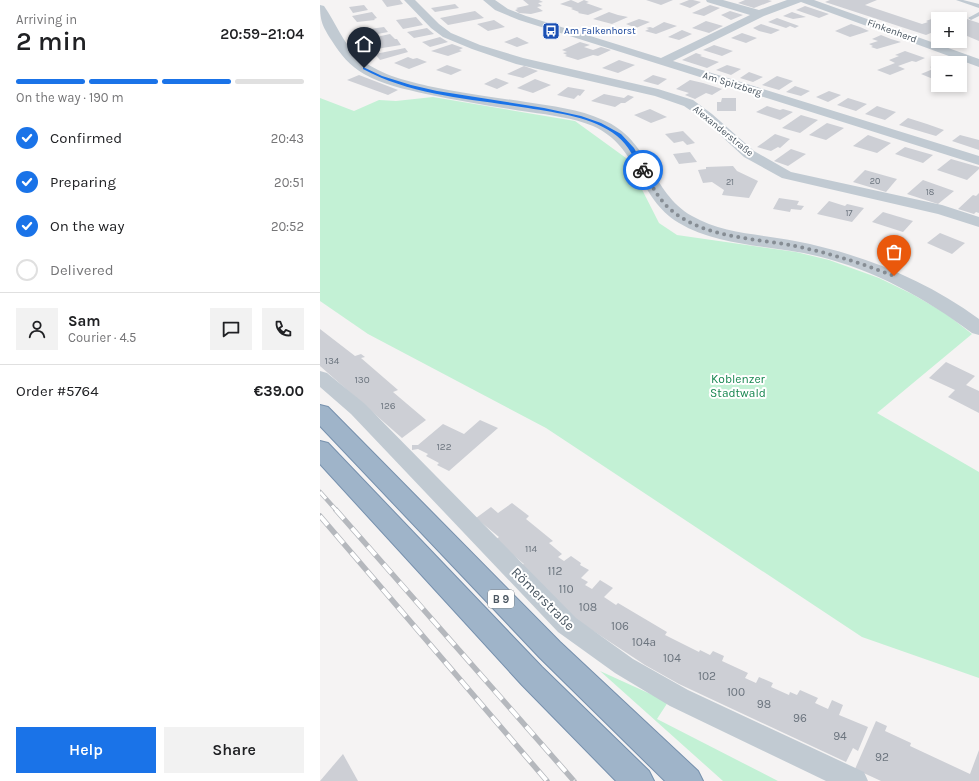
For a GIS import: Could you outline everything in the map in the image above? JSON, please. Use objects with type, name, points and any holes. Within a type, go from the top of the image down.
[{"type":"highway","name":"B 9","points":[[320,412],[550,650],[687,781]]},
{"type":"highway","name":"B 9","points":[[320,449],[532,676],[638,781]]},
{"type":"street","name":"Alexanderstraße","points":[[409,0],[435,26],[447,35],[476,47],[520,61],[677,98],[702,112],[748,153],[768,166],[787,175],[942,210],[979,222]]},
{"type":"street","name":"Am Spitzberg","points":[[488,0],[509,14],[979,161]]},
{"type":"street","points":[[711,0],[760,14]]},
{"type":"street","points":[[662,62],[760,14],[797,0]]},
{"type":"street","name":"Finkenherd","points":[[804,0],[979,63]]},
{"type":"street","points":[[320,9],[340,43],[352,59],[380,77],[437,92],[544,109],[580,117],[599,124],[619,135],[632,149],[657,194],[670,210],[686,220],[715,231],[833,254],[859,262],[894,276],[927,292],[954,309],[979,329]]},
{"type":"street","name":"Römerstraße","points":[[320,377],[358,409],[568,625],[624,666],[679,698],[854,781]]},
{"type":"lane","points":[[958,0],[979,6]]},
{"type":"lane","points":[[970,18],[979,14]]},
{"type":"green space","name":"Koblenzer Stadtwald","points":[[433,97],[575,121],[626,158],[659,223],[677,235],[796,252],[829,260],[879,278],[912,294],[945,313],[972,334],[877,413],[979,472],[979,678],[862,637],[546,428],[368,334],[320,301],[320,98],[354,111],[379,100],[396,101]]},
{"type":"green space","points":[[600,671],[668,702],[657,719],[778,781],[723,781]]},
{"type":"building","points":[[382,0],[400,0],[403,4],[387,7]]},
{"type":"building","points":[[523,0],[539,0],[543,2],[538,3],[542,6],[537,7],[543,11],[531,14],[519,13],[515,10],[518,9],[516,8],[529,5]]},
{"type":"building","points":[[571,0],[578,3],[584,0],[589,2],[586,3],[603,9],[588,15],[578,13],[579,12],[571,9],[573,8],[560,4]]},
{"type":"building","points":[[646,0],[673,0],[661,5]]},
{"type":"building","points":[[689,0],[701,2],[690,8],[679,4]]},
{"type":"building","points":[[745,0],[772,1],[754,8],[738,3]]},
{"type":"building","points":[[830,0],[877,0],[865,5],[922,24],[931,19],[931,33],[926,35],[825,2]]},
{"type":"building","points":[[455,4],[459,8],[435,12],[431,8]]},
{"type":"building","points":[[364,5],[368,10],[353,13],[349,7]]},
{"type":"building","points":[[710,5],[720,8],[704,16],[692,13]]},
{"type":"building","points":[[805,6],[829,14],[819,18],[796,10]]},
{"type":"building","points":[[475,11],[484,18],[448,25],[440,18]]},
{"type":"building","points":[[730,11],[743,15],[731,20],[721,15]]},
{"type":"building","points":[[372,12],[377,18],[374,19],[375,20],[357,22],[352,16]]},
{"type":"building","points":[[609,12],[628,17],[612,24],[593,19]]},
{"type":"building","points":[[792,12],[806,17],[793,19],[783,16]]},
{"type":"building","points":[[416,17],[423,25],[403,29],[396,20]]},
{"type":"building","points":[[777,18],[799,26],[795,28],[790,26],[786,28],[768,22]]},
{"type":"building","points":[[639,19],[650,22],[636,28],[626,24]]},
{"type":"building","points":[[967,19],[979,23],[979,41],[967,36]]},
{"type":"building","points":[[494,20],[505,27],[488,31],[477,24]]},
{"type":"building","points":[[706,21],[723,26],[709,33],[692,28]]},
{"type":"building","points":[[664,22],[677,26],[656,34],[645,31],[649,29],[646,28],[653,28]]},
{"type":"building","points":[[761,24],[780,30],[771,34],[753,28]]},
{"type":"building","points":[[851,24],[869,31],[850,37],[835,31]]},
{"type":"building","points":[[384,27],[388,32],[367,36],[363,30]]},
{"type":"building","points":[[427,28],[434,34],[414,38],[407,32]]},
{"type":"building","points":[[682,30],[692,34],[679,40],[668,37]]},
{"type":"building","points":[[742,33],[757,38],[746,43],[731,38]]},
{"type":"building","points":[[390,34],[397,39],[401,45],[376,49],[373,45],[369,46],[366,42],[369,42],[367,39]]},
{"type":"building","points":[[881,35],[901,42],[877,49],[871,47],[873,46],[869,44],[878,41],[872,39]]},
{"type":"building","points":[[440,37],[448,42],[430,47],[422,42]]},
{"type":"building","points":[[517,37],[529,43],[517,47],[504,42]]},
{"type":"building","points":[[580,42],[590,45],[584,47],[593,50],[601,47],[611,50],[598,56],[593,55],[578,60],[565,56],[567,55],[563,53],[567,52],[562,50]]},
{"type":"building","points":[[452,44],[463,48],[459,50],[462,51],[448,56],[431,51]]},
{"type":"building","points":[[714,45],[733,51],[722,56],[703,50]]},
{"type":"building","points":[[405,48],[408,52],[380,60],[375,54]]},
{"type":"building","points":[[905,51],[925,58],[916,62],[912,61],[898,66],[905,69],[890,75],[877,70],[895,63],[889,60],[899,56],[895,55]]},
{"type":"building","points":[[696,53],[702,55],[700,56],[719,62],[707,68],[682,60]]},
{"type":"building","points":[[408,57],[413,59],[417,58],[427,62],[409,69],[394,63]]},
{"type":"building","points":[[619,60],[635,65],[618,73],[602,68]]},
{"type":"building","points":[[447,65],[462,70],[451,75],[436,70]]},
{"type":"building","points":[[727,65],[741,69],[731,75],[716,70]]},
{"type":"building","points":[[524,66],[538,71],[523,78],[507,74]]},
{"type":"building","points":[[931,70],[931,78],[921,74]]},
{"type":"building","points":[[749,72],[763,77],[753,82],[740,78]]},
{"type":"building","points":[[359,75],[398,90],[388,95],[347,80]]},
{"type":"building","points":[[653,75],[667,79],[658,85],[643,81]]},
{"type":"building","points":[[777,76],[793,81],[779,90],[762,85]]},
{"type":"building","points":[[496,78],[509,83],[497,89],[484,84]]},
{"type":"building","points":[[535,79],[551,85],[533,93],[517,88]]},
{"type":"building","points":[[690,80],[722,89],[712,95],[706,93],[695,99],[685,95],[689,93],[676,89]]},
{"type":"building","points":[[795,86],[810,91],[801,96],[786,92]]},
{"type":"building","points":[[568,87],[585,90],[580,96],[578,95],[574,99],[557,95]]},
{"type":"building","points":[[829,91],[841,95],[828,102],[816,97]]},
{"type":"building","points":[[604,94],[624,98],[628,95],[634,97],[615,107],[591,101]]},
{"type":"building","points":[[722,98],[736,98],[736,111],[717,111],[717,102],[721,102]]},
{"type":"building","points":[[848,98],[867,104],[856,111],[837,105]]},
{"type":"building","points":[[767,106],[793,112],[780,120],[756,112]]},
{"type":"building","points":[[877,106],[896,112],[885,120],[865,114]]},
{"type":"building","points":[[650,109],[667,117],[651,123],[634,115]]},
{"type":"building","points":[[801,115],[818,120],[800,133],[782,128]]},
{"type":"building","points":[[908,118],[944,130],[936,136],[899,125]]},
{"type":"building","points":[[827,123],[844,128],[826,140],[809,135]]},
{"type":"building","points":[[683,131],[695,143],[687,145],[683,141],[674,143],[665,134]]},
{"type":"building","points":[[775,134],[790,139],[780,148],[778,147],[771,151],[757,147]]},
{"type":"building","points":[[868,135],[891,143],[877,153],[853,146]]},
{"type":"building","points":[[960,135],[979,140],[979,150],[952,141]]},
{"type":"building","points":[[905,147],[933,155],[923,163],[895,154]]},
{"type":"building","points":[[791,149],[806,154],[788,166],[774,161]]},
{"type":"building","points":[[690,152],[697,162],[679,164],[673,154]]},
{"type":"building","points":[[951,159],[979,167],[979,169],[967,180],[937,170]]},
{"type":"building","points":[[733,166],[737,171],[758,181],[749,198],[722,195],[724,190],[712,182],[703,183],[698,170],[706,169],[706,167]]},
{"type":"building","points":[[865,170],[897,179],[886,192],[853,182]]},
{"type":"building","points":[[923,180],[954,191],[938,204],[907,194]]},
{"type":"building","points":[[979,193],[979,213],[976,212],[974,214],[958,209],[973,195],[976,196]]},
{"type":"building","points":[[779,198],[799,201],[797,205],[804,206],[801,210],[791,209],[790,212],[773,209]]},
{"type":"building","points":[[829,201],[845,206],[847,204],[864,208],[852,222],[817,214]]},
{"type":"building","points":[[883,212],[913,221],[903,232],[872,222]]},
{"type":"building","points":[[940,233],[965,243],[952,254],[927,243]]},
{"type":"building","points":[[320,329],[355,356],[361,354],[365,357],[361,358],[398,390],[393,392],[426,420],[402,438],[320,366]]},
{"type":"building","points":[[946,362],[975,376],[966,385],[979,391],[979,413],[948,397],[955,390],[929,378]]},
{"type":"building","points":[[480,420],[498,428],[449,471],[437,465],[439,463],[426,456],[428,454],[418,449],[412,450],[412,445],[418,445],[443,424],[464,434]]},
{"type":"building","points":[[512,503],[529,516],[526,519],[553,541],[549,543],[562,554],[558,557],[564,561],[571,556],[581,563],[580,565],[589,570],[581,578],[588,582],[585,585],[592,589],[600,580],[613,588],[604,597],[616,605],[618,603],[667,632],[665,635],[699,652],[700,650],[710,655],[713,651],[724,656],[722,661],[748,673],[745,678],[756,683],[759,677],[773,683],[771,687],[789,695],[790,692],[797,695],[800,690],[818,698],[815,703],[828,709],[832,700],[843,705],[839,715],[868,727],[858,751],[853,748],[846,762],[679,684],[645,665],[560,609],[520,566],[524,564],[495,540],[499,537],[476,518],[491,507],[498,513]]},
{"type":"building","points":[[876,721],[887,726],[885,731],[911,743],[910,746],[970,774],[979,750],[979,781],[881,781],[855,769]]},
{"type":"building","points":[[343,754],[358,781],[320,781]]},
{"type":"railway","points":[[320,492],[337,511]]},
{"type":"railway","points":[[336,510],[574,781]]},
{"type":"railway","points":[[320,516],[547,781]]},
{"type":"way so far","points":[[643,170],[657,194],[670,210],[698,226],[740,237],[833,254],[859,262],[894,276]]},
{"type":"place","name":"Am Falkenhorst","points":[[551,31]]},
{"type":"route","points":[[364,68],[380,77],[410,86],[437,92],[544,109],[580,117],[599,124],[619,135],[632,149],[643,170]]}]
